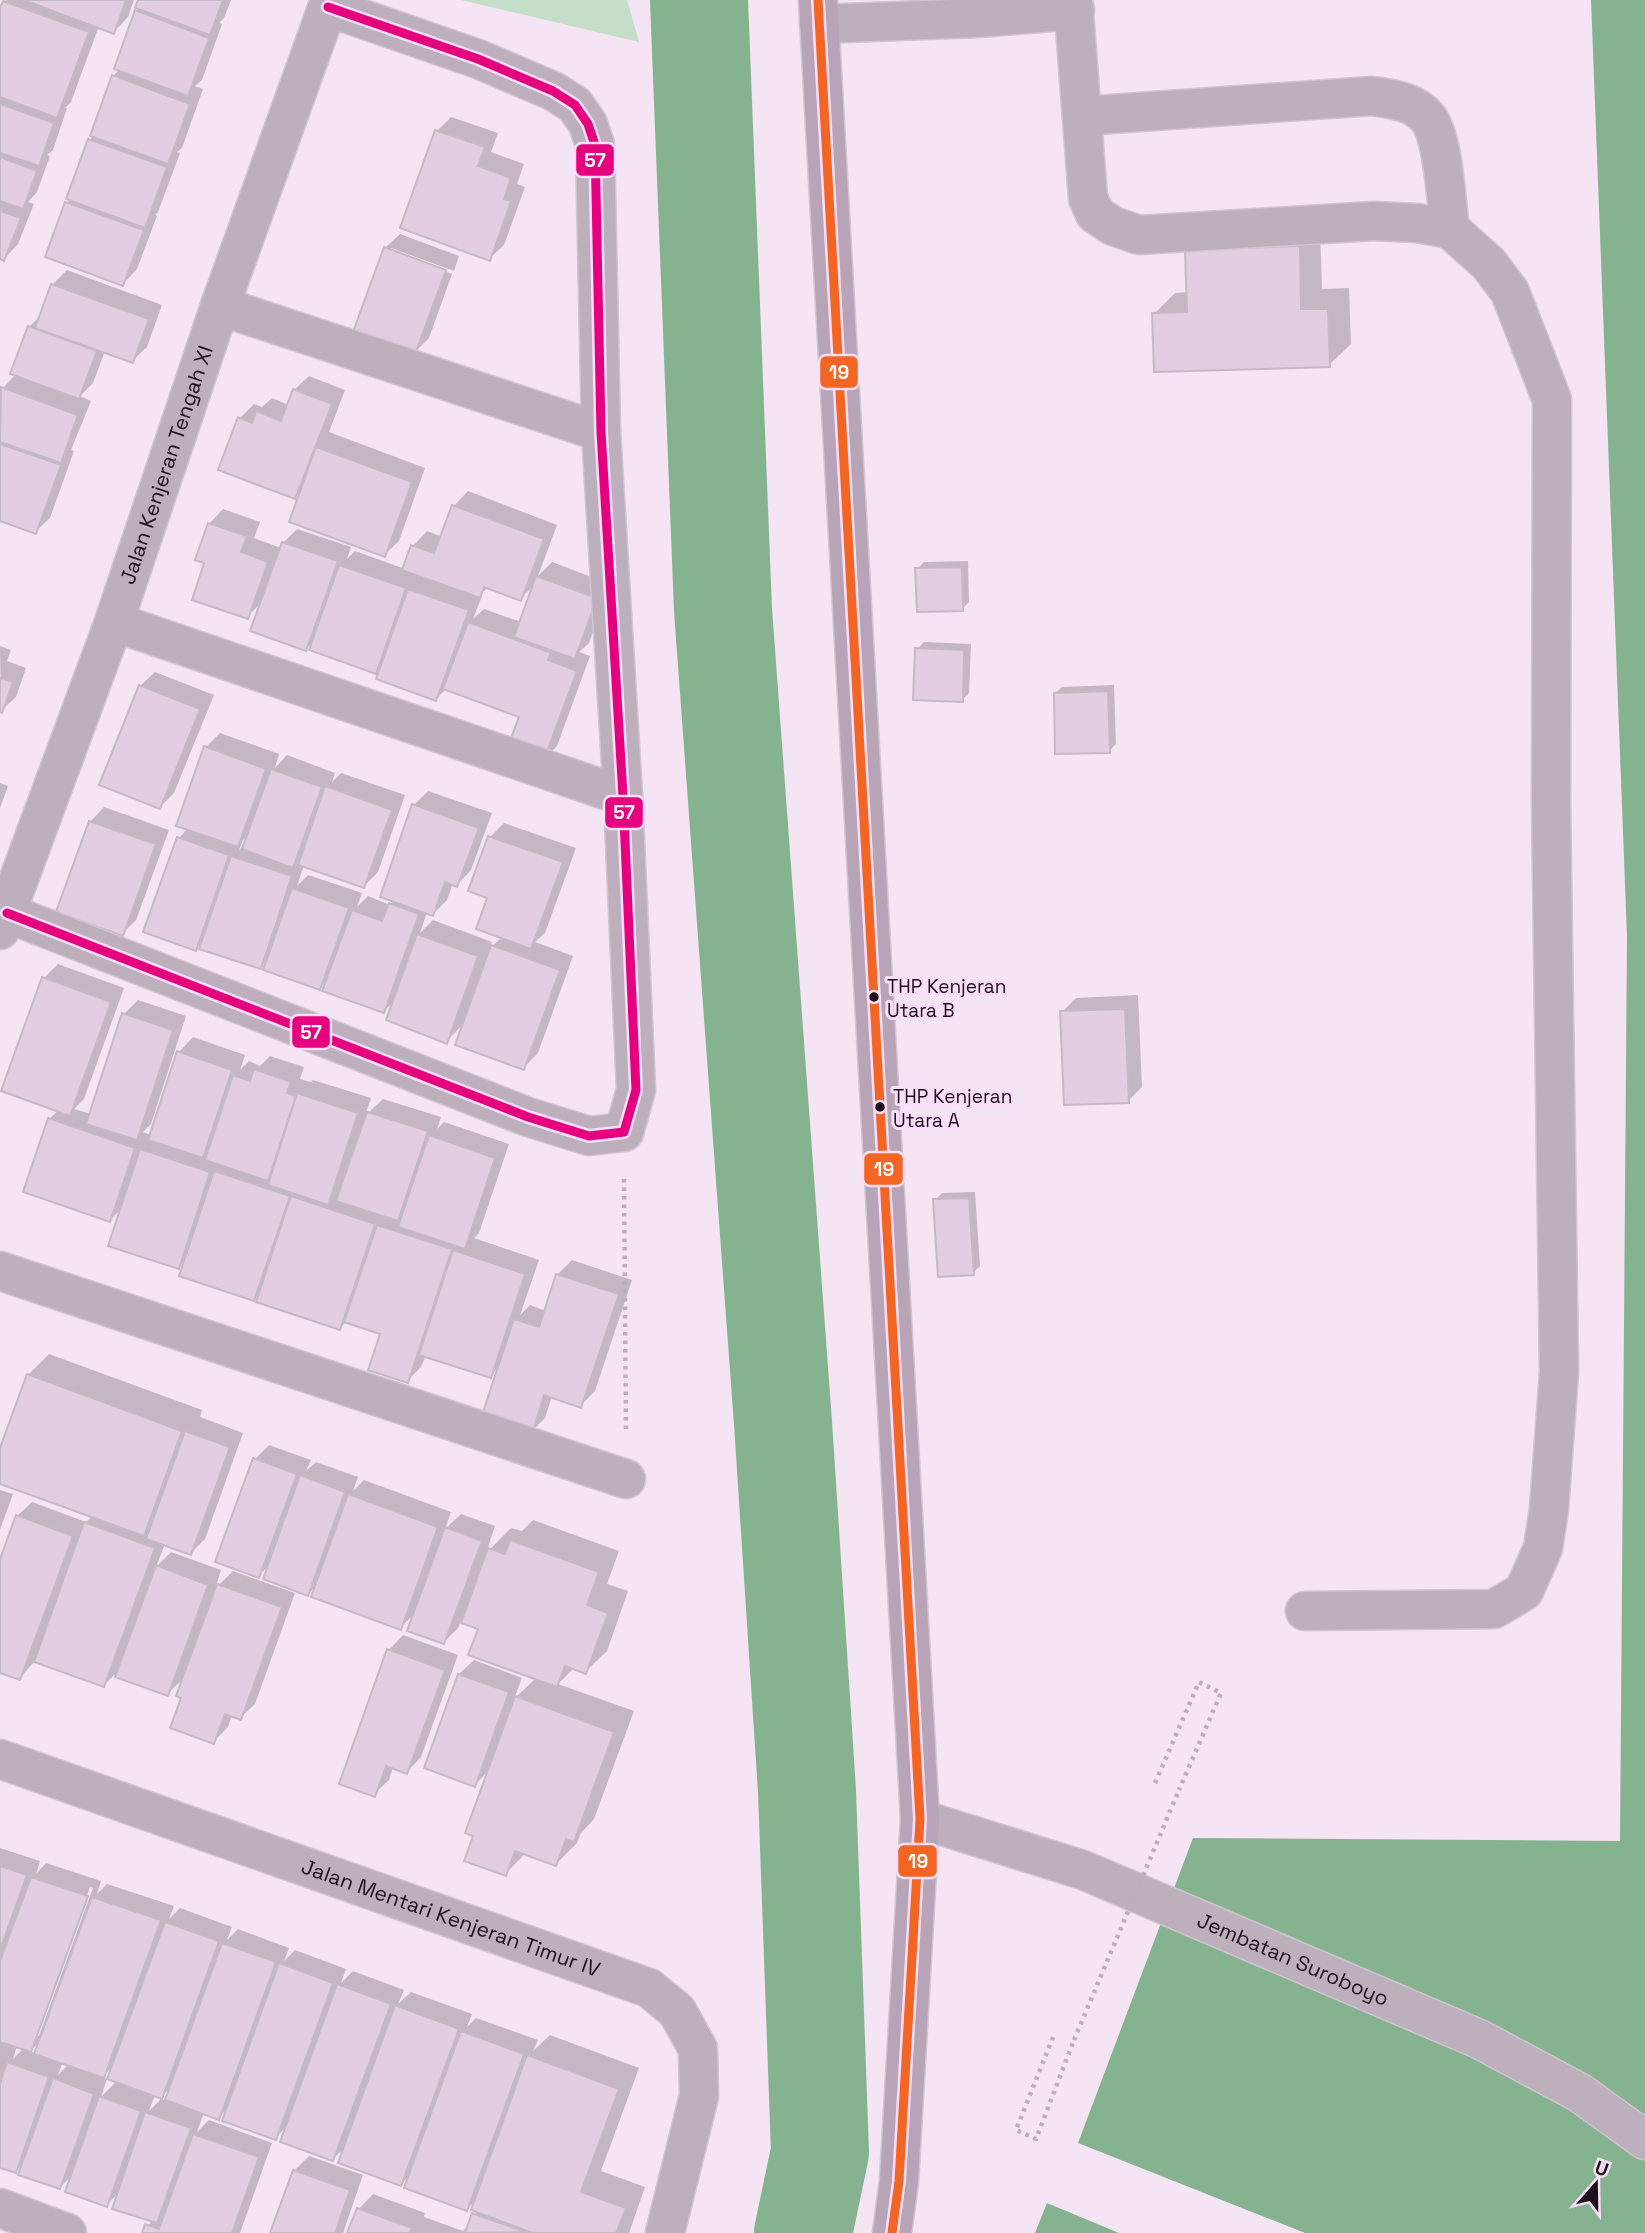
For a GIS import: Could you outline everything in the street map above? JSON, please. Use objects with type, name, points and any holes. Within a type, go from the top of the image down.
[{"type":"main road","points":[[819,12],[920,1819],[899,2181],[892,2233]]},
{"type":"street","name":"Jalan Kenjeran Tengah XI","points":[[4,921],[114,622],[220,306],[329,4]]},
{"type":"street","points":[[4,921],[527,1117],[589,1136],[624,1132],[636,1090],[624,796],[601,432],[594,145],[588,124],[575,105],[553,91],[478,59],[329,4]]},
{"type":"street","points":[[819,12],[978,18],[1074,5],[1088,198],[1095,214],[1113,226],[1139,235],[1374,221],[1418,223],[1450,229],[1489,264],[1510,292],[1552,400],[1551,803],[1559,1372],[1549,1509],[1543,1548],[1524,1591],[1494,1609],[1305,1611]]},
{"type":"street","points":[[1082,116],[1372,96],[1401,100],[1428,117],[1439,144],[1450,229]]},
{"type":"street","points":[[220,306],[601,432]]},
{"type":"street","points":[[114,622],[624,796]]},
{"type":"street","points":[[0,1271],[626,1479]]},
{"type":"street","name":"Jalan Mentari Kenjeran Timur IV","points":[[0,1759],[649,1988],[677,2011],[698,2049],[699,2096],[665,2233]]},
{"type":"street","name":"Jembatan Suroboyo","points":[[920,1819],[1083,1870],[1479,2039],[1580,2093],[1645,2140]]},
{"type":"street","points":[[0,2207],[67,2233]]},
{"type":"path","points":[[624,1132],[626,1479]]},
{"type":"path","points":[[1053,2037],[1016,2130],[1036,2139],[1074,2040],[1221,1693],[1199,1682],[1155,1783]]},
{"type":"shaded area","points":[[461,0],[627,0],[639,42]]},
{"type":"shaded area","points":[[1591,0],[1645,0],[1645,2233],[1305,2233],[1078,2143],[1193,1838],[1620,1841],[1627,936]]},
{"type":"shaded area","points":[[1047,2203],[1119,2233],[1035,2233]]},
{"type":"building","points":[[24,0],[126,0],[114,34]]},
{"type":"building","points":[[138,0],[223,0],[210,35],[135,8]]},
{"type":"building","points":[[3,1],[89,32],[57,118],[0,97],[0,8]]},
{"type":"building","points":[[135,10],[209,38],[188,96],[114,69]]},
{"type":"building","points":[[112,75],[190,104],[168,164],[90,136]]},
{"type":"building","points":[[0,104],[54,123],[39,166],[0,153]]},
{"type":"building","points":[[435,130],[485,147],[478,166],[511,178],[504,199],[511,201],[490,261],[400,228]]},
{"type":"building","points":[[88,139],[167,167],[145,228],[66,199]]},
{"type":"building","points":[[0,157],[37,171],[23,209],[0,201]]},
{"type":"building","points":[[65,202],[144,230],[123,286],[45,257]]},
{"type":"building","points":[[0,211],[21,218],[4,261],[0,259]]},
{"type":"building","points":[[1300,246],[1301,309],[1328,309],[1330,367],[1154,372],[1152,313],[1187,312],[1185,250]]},
{"type":"building","points":[[384,247],[446,270],[415,354],[353,332]]},
{"type":"building","points":[[51,284],[149,319],[133,363],[35,328]]},
{"type":"building","points":[[28,326],[97,351],[79,399],[10,374]]},
{"type":"building","points":[[1,387],[78,415],[61,463],[0,442]]},
{"type":"building","points":[[293,389],[332,404],[295,499],[218,470],[238,417],[252,423],[256,411],[281,421]]},
{"type":"building","points":[[0,444],[61,465],[36,534],[0,521]]},
{"type":"building","points":[[316,447],[412,482],[385,557],[289,522]]},
{"type":"building","points":[[452,505],[544,539],[521,601],[484,587],[480,598],[402,570],[411,545],[434,553]]},
{"type":"building","points":[[208,523],[247,536],[241,552],[268,562],[248,619],[192,600],[204,563],[195,560]]},
{"type":"building","points":[[282,542],[338,561],[306,651],[250,631]]},
{"type":"building","points":[[339,565],[406,588],[376,674],[309,650]]},
{"type":"building","points":[[962,567],[963,611],[917,612],[915,568]]},
{"type":"building","points":[[536,576],[597,598],[575,659],[514,637]]},
{"type":"building","points":[[408,589],[469,610],[436,701],[376,679]]},
{"type":"building","points":[[468,622],[551,653],[548,660],[577,671],[543,762],[507,749],[519,717],[443,689]]},
{"type":"building","points":[[915,648],[964,650],[963,702],[913,700]]},
{"type":"building","points":[[0,678],[13,682],[2,713],[0,712]]},
{"type":"building","points":[[139,685],[200,709],[160,809],[99,785]]},
{"type":"building","points":[[1108,691],[1110,753],[1055,754],[1054,693]]},
{"type":"building","points":[[204,746],[266,769],[238,847],[176,826]]},
{"type":"building","points":[[271,769],[322,787],[293,868],[242,849]]},
{"type":"building","points":[[325,786],[392,810],[364,888],[298,865]]},
{"type":"building","points":[[412,804],[479,828],[457,887],[445,882],[433,916],[380,897]]},
{"type":"building","points":[[89,821],[156,844],[123,936],[56,912]]},
{"type":"building","points":[[488,836],[563,862],[531,949],[476,929],[487,898],[468,891]]},
{"type":"building","points":[[177,837],[229,855],[196,951],[143,932]]},
{"type":"building","points":[[231,856],[292,876],[261,969],[199,949]]},
{"type":"building","points":[[292,888],[349,908],[320,990],[263,970]]},
{"type":"building","points":[[389,903],[419,914],[384,1013],[322,991],[352,910],[382,921]]},
{"type":"building","points":[[417,934],[478,956],[447,1044],[386,1020]]},
{"type":"building","points":[[491,945],[560,970],[524,1070],[455,1045]]},
{"type":"building","points":[[42,977],[111,1002],[70,1116],[1,1091]]},
{"type":"building","points":[[1125,1009],[1129,1103],[1064,1105],[1060,1011]]},
{"type":"building","points":[[122,1013],[173,1030],[137,1140],[86,1124]]},
{"type":"building","points":[[177,1051],[232,1070],[203,1158],[148,1140]]},
{"type":"building","points":[[254,1069],[291,1082],[287,1093],[296,1096],[268,1181],[205,1160],[233,1075],[250,1081]]},
{"type":"building","points":[[297,1093],[358,1113],[328,1205],[268,1185]]},
{"type":"building","points":[[367,1112],[428,1131],[398,1221],[336,1201]]},
{"type":"building","points":[[48,1118],[135,1148],[110,1222],[23,1192]]},
{"type":"building","points":[[429,1135],[495,1158],[465,1249],[398,1227]]},
{"type":"building","points":[[140,1149],[210,1172],[179,1269],[108,1246]]},
{"type":"building","points":[[214,1171],[290,1196],[254,1301],[179,1276]]},
{"type":"building","points":[[291,1196],[375,1224],[340,1330],[256,1302]]},
{"type":"building","points":[[969,1198],[974,1275],[938,1277],[933,1199]]},
{"type":"building","points":[[377,1225],[452,1249],[408,1383],[368,1370],[380,1334],[344,1322]]},
{"type":"building","points":[[453,1250],[525,1274],[491,1378],[419,1355]]},
{"type":"building","points":[[556,1274],[619,1294],[581,1408],[544,1395],[532,1434],[481,1418],[514,1319],[539,1327]]},
{"type":"building","points":[[27,1374],[182,1431],[144,1536],[0,1484],[0,1448]]},
{"type":"building","points":[[185,1431],[230,1447],[191,1555],[146,1539]]},
{"type":"building","points":[[253,1458],[297,1474],[259,1578],[215,1562]]},
{"type":"building","points":[[300,1475],[345,1492],[308,1596],[263,1579]]},
{"type":"building","points":[[348,1494],[438,1527],[401,1630],[311,1597]]},
{"type":"building","points":[[16,1515],[73,1536],[20,1680],[0,1673],[0,1559]]},
{"type":"building","points":[[84,1522],[155,1548],[104,1687],[34,1662]]},
{"type":"building","points":[[445,1527],[482,1541],[444,1644],[407,1631]]},
{"type":"building","points":[[510,1540],[599,1572],[587,1605],[608,1613],[586,1674],[565,1666],[557,1687],[468,1655],[478,1629],[461,1623],[488,1548],[505,1554]]},
{"type":"building","points":[[156,1565],[208,1585],[168,1696],[115,1677]]},
{"type":"building","points":[[217,1584],[282,1607],[241,1720],[225,1714],[214,1744],[170,1728],[181,1698],[176,1696]]},
{"type":"building","points":[[387,1649],[445,1670],[407,1774],[386,1766],[375,1797],[339,1784]]},
{"type":"building","points":[[458,1674],[509,1692],[475,1787],[424,1768]]},
{"type":"building","points":[[515,1696],[614,1732],[574,1842],[566,1839],[556,1866],[515,1851],[506,1876],[464,1861],[473,1836],[465,1833]]},
{"type":"building","points":[[0,1866],[27,1875],[0,1950]]},
{"type":"building","points":[[31,1877],[88,1896],[31,2052],[0,2042],[0,1961]]},
{"type":"building","points":[[92,1897],[161,1920],[104,2078],[34,2054]]},
{"type":"building","points":[[165,1922],[219,1941],[162,2099],[107,2079]]},
{"type":"building","points":[[222,1943],[276,1962],[219,2120],[165,2100]]},
{"type":"building","points":[[279,1963],[333,1983],[276,2140],[222,2121]]},
{"type":"building","points":[[337,1984],[391,2004],[333,2161],[280,2142]]},
{"type":"building","points":[[395,2005],[459,2029],[401,2186],[338,2163]]},
{"type":"building","points":[[461,2031],[524,2054],[467,2211],[404,2188]]},
{"type":"building","points":[[527,2055],[619,2089],[581,2192],[626,2208],[616,2233],[533,2233],[471,2210]]},
{"type":"building","points":[[7,2062],[49,2077],[16,2173],[0,2168],[0,2084]]},
{"type":"building","points":[[53,2078],[94,2094],[60,2189],[18,2175]]},
{"type":"building","points":[[99,2096],[141,2111],[107,2207],[65,2192]]},
{"type":"building","points":[[145,2112],[191,2128],[157,2223],[112,2209]]},
{"type":"building","points":[[193,2134],[259,2157],[232,2233],[142,2233],[145,2224],[159,2229]]},
{"type":"building","points":[[293,2170],[350,2190],[335,2233],[270,2233]]},
{"type":"building","points":[[357,2208],[412,2228],[410,2233],[347,2233]]},
{"type":"building","points":[[472,2213],[526,2232],[465,2233]]},
{"type":"waterway","points":[[699,0],[723,610],[783,1423],[807,1791],[820,2152],[803,2233]]},
{"type":"transit line","name":"19","points":[[818,0],[920,1819],[899,2181],[892,2233]]},
{"type":"transit line","name":"57","points":[[7,913],[528,1117],[589,1136],[624,1132],[636,1090],[623,796],[601,432],[595,145],[588,124],[575,105],[553,91],[478,59],[328,7]]},
{"type":"place","name":"THP Kenjeran Utara B","points":[[874,997]]},
{"type":"place","name":"THP Kenjeran Utara A","points":[[880,1107]]}]
